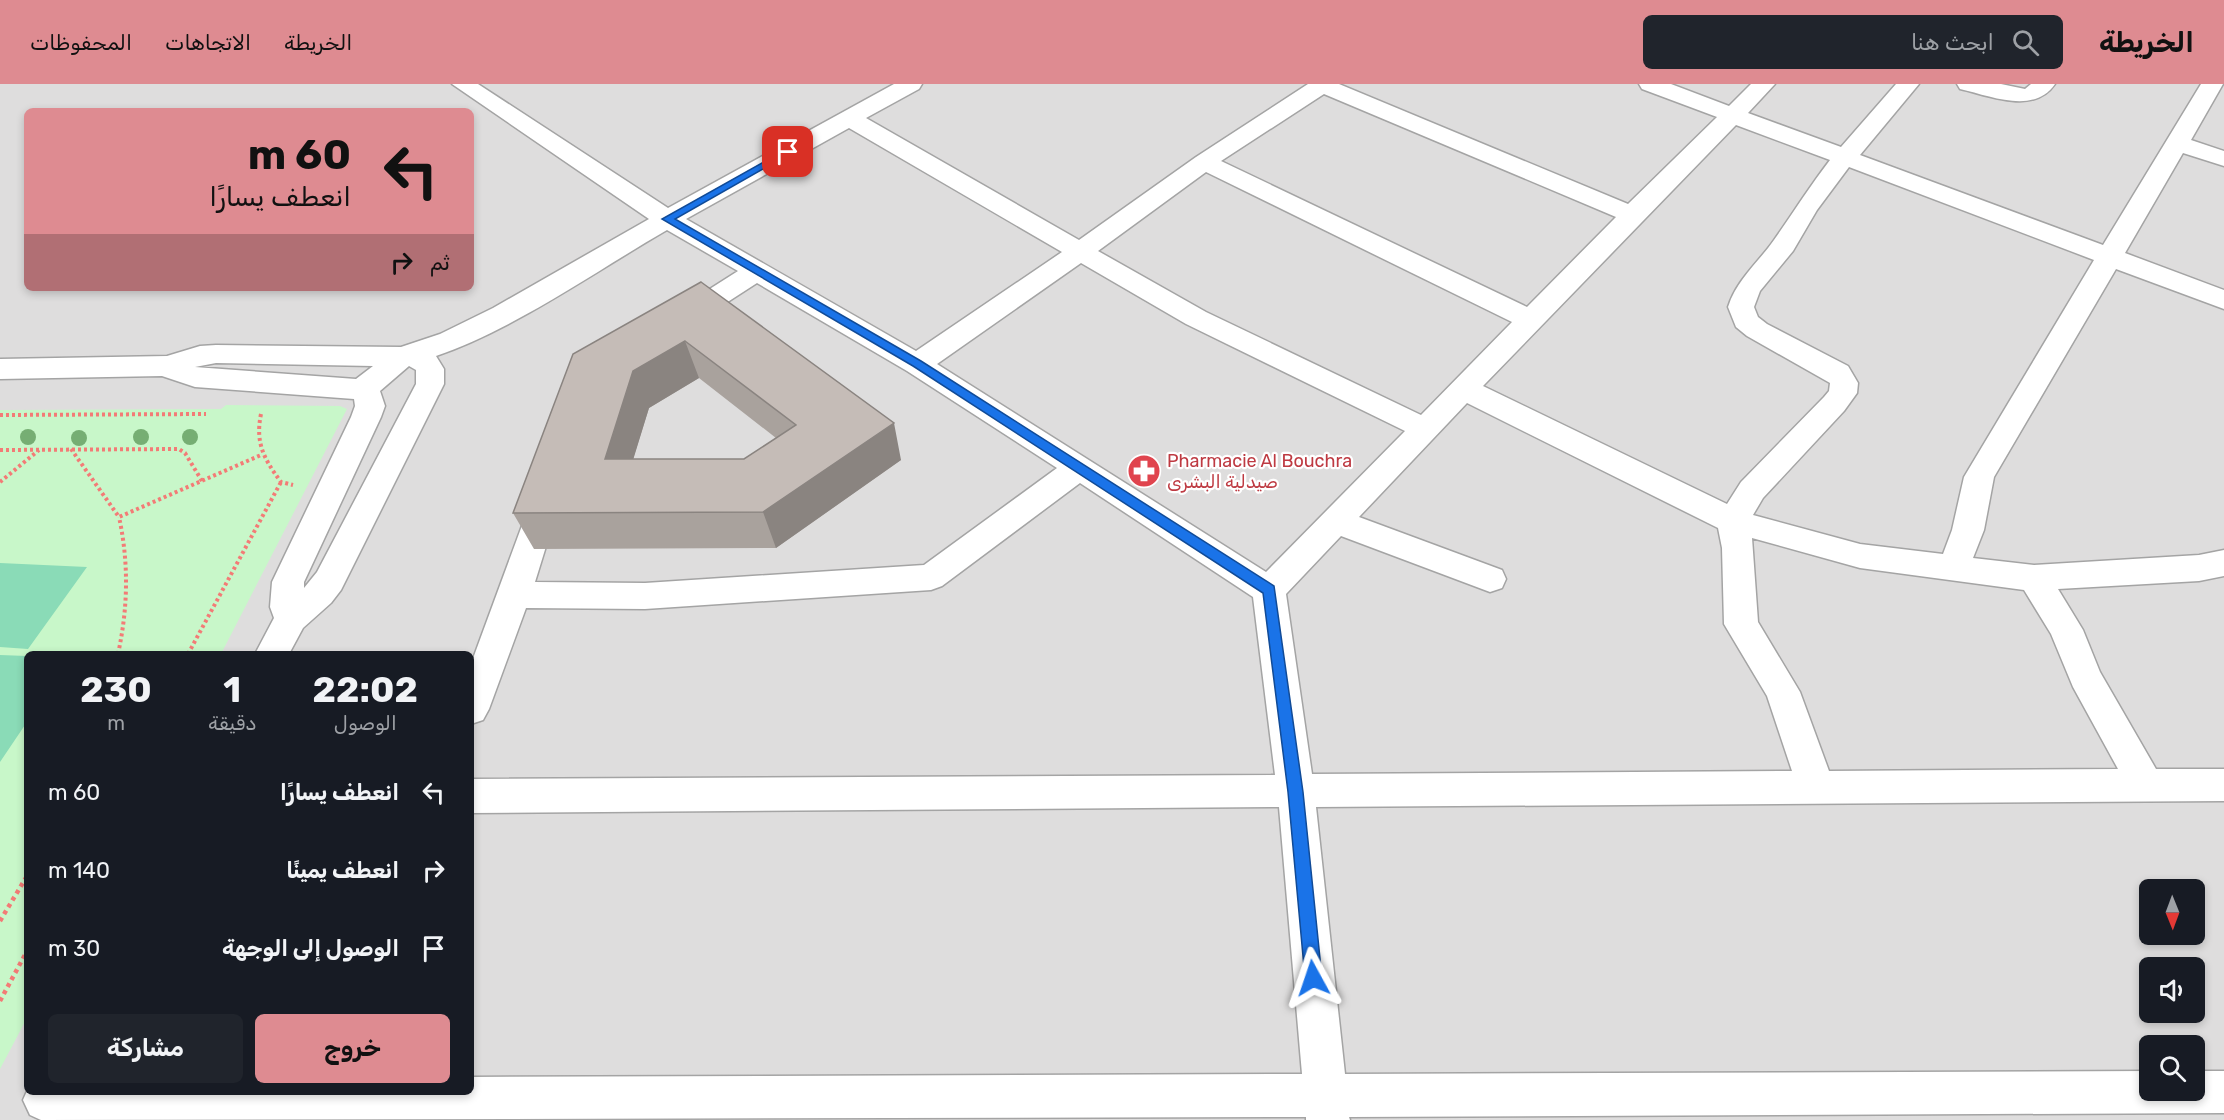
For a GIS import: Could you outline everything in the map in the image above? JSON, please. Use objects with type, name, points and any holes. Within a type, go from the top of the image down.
[{"type":"street","points":[[464,84],[667,219],[917,364],[1269,590],[1296,792],[1326,1107]]},
{"type":"street","points":[[365,393],[402,357],[450,341],[503,314],[667,219],[911,84]]},
{"type":"street","points":[[917,364],[1010,302],[1204,162],[1322,84],[1632,215]]},
{"type":"street","points":[[1650,84],[2224,300]]},
{"type":"street","points":[[1269,590],[1632,215],[1764,84]]},
{"type":"street","points":[[1816,787],[1783,692],[1741,624],[1738,548],[1733,521],[1752,490],[1779,464],[1843,393],[1844,383],[1838,373],[1757,330],[1746,321],[1741,307],[1748,289],[1784,245],[1806,208],[1845,157],[1908,84]]},
{"type":"street","points":[[1968,84],[2026,96],[2035,93],[2044,84]]},
{"type":"street","points":[[1953,568],[1968,530],[1979,477],[2177,143],[2203,87]]},
{"type":"street","points":[[849,118],[1196,318],[1425,429]]},
{"type":"street","points":[[2177,143],[2224,159]]},
{"type":"street","points":[[1204,162],[1531,320]]},
{"type":"street","points":[[659,334],[755,272]]},
{"type":"street","points":[[169,366],[184,376],[277,384],[324,385],[365,393],[410,388],[432,377],[503,314]]},
{"type":"street","points":[[0,369],[169,366],[200,355],[216,354],[402,357],[427,362],[432,377],[329,581],[313,600],[291,618],[274,651]]},
{"type":"street","points":[[1464,389],[1733,521],[1860,556],[2034,578],[2199,568],[2224,563]]},
{"type":"street","points":[[291,618],[287,607],[288,582],[366,417],[370,405],[365,393]]},
{"type":"street","points":[[514,595],[645,596],[931,576],[1079,468]]},
{"type":"street","points":[[474,701],[514,595],[555,470]]},
{"type":"street","points":[[1336,521],[1490,579]]},
{"type":"street","points":[[2034,578],[2066,630],[2085,678],[2146,785]]},
{"type":"street","points":[[474,796],[2224,785]]},
{"type":"street","points":[[43,1104],[322,1109],[1326,1107],[2224,1092]]},
{"type":"path","points":[[277,384],[261,413],[256,435],[261,455],[281,482],[295,485],[332,486]]},
{"type":"path","points":[[250,414],[261,413]]},
{"type":"path","points":[[0,416],[208,414]]},
{"type":"path","points":[[0,482],[40,449]]},
{"type":"path","points":[[71,449],[119,517],[126,546],[127,610],[119,651]]},
{"type":"path","points":[[0,450],[179,449],[185,453],[202,481]]},
{"type":"path","points":[[119,517],[261,455]]},
{"type":"path","points":[[190,651],[281,482]]},
{"type":"path","points":[[0,921],[24,881]]},
{"type":"path","points":[[0,1001],[24,957]]},
{"type":"shaded area","points":[[0,84],[2224,84],[2224,1120],[0,1120]]},
{"type":"green space","points":[[226,405],[340,406],[347,409],[223,651],[24,651],[24,1024],[0,1069],[0,410],[221,409]]},
{"type":"green space","points":[[0,563],[87,567],[28,649],[0,647]]},
{"type":"green space","points":[[0,655],[24,656],[24,726],[0,762]]},
{"type":"building","points":[[701,282],[894,423],[763,512],[513,513],[573,354]],"holes":[[[685,341],[796,425],[744,459],[605,459],[633,371]]]},
{"type":"place","name":"Pharmacie Al Bouchra صيدلية البشرى","points":[[1144,471]]},
{"type":"route","points":[[788,152],[667,219],[917,364],[1269,590],[1296,792],[1313,978]]}]
